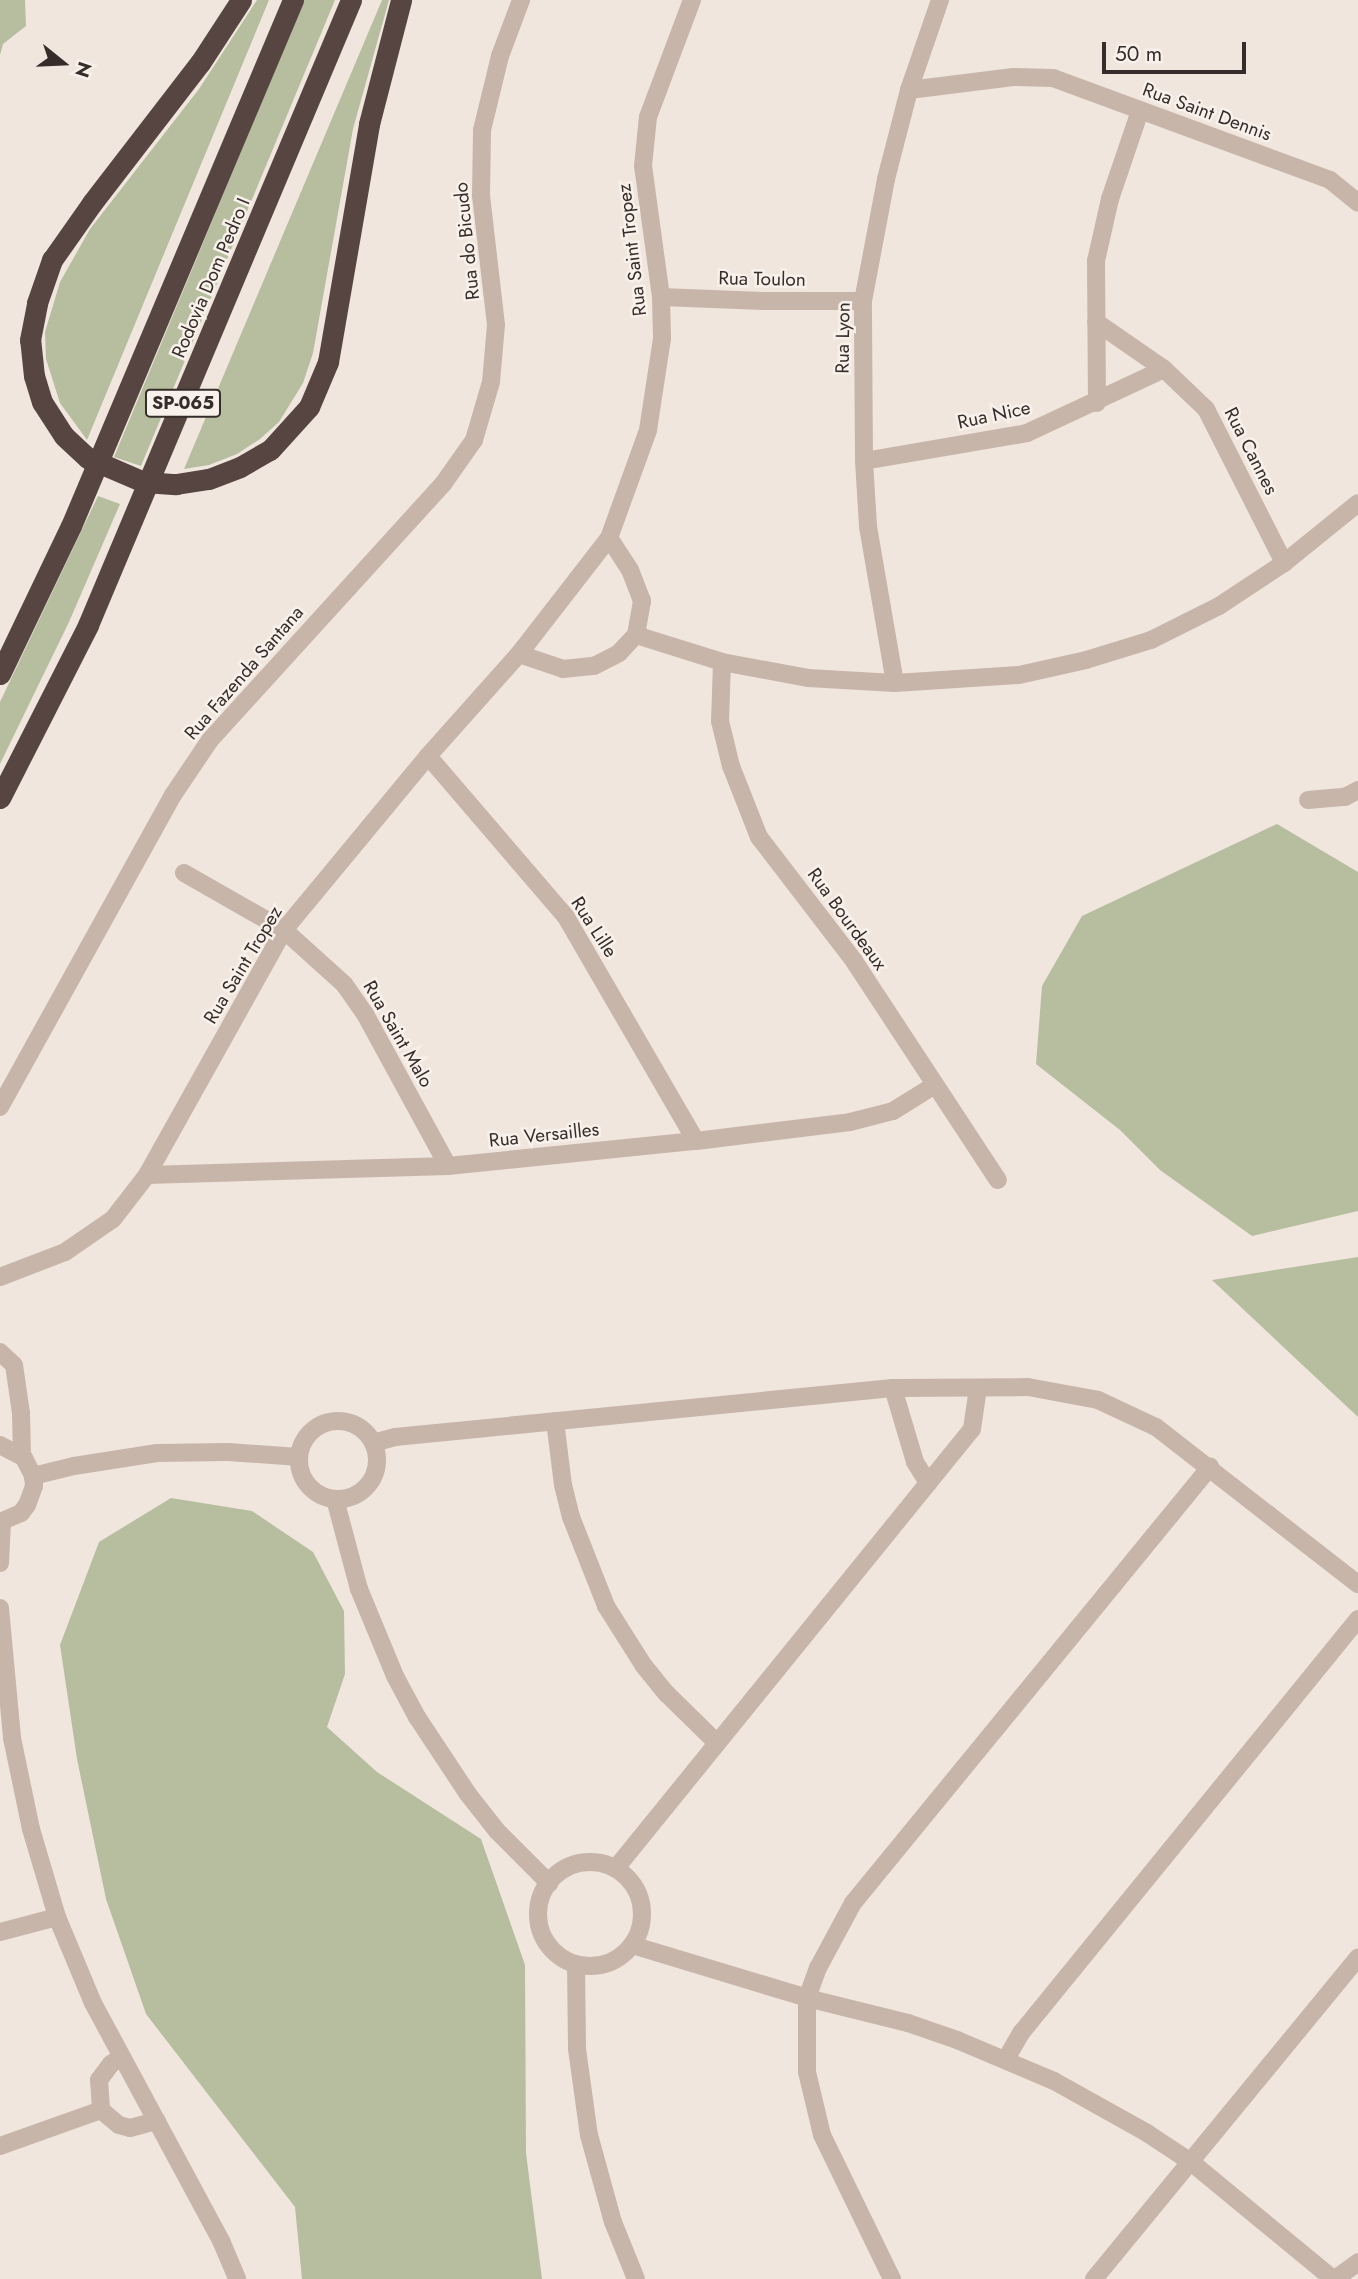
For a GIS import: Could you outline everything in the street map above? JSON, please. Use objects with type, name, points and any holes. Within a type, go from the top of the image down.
[{"type":"highway","points":[[241,0],[193,72],[92,203],[52,260],[37,303],[30,340],[34,376],[42,402],[64,436],[88,458],[144,482],[176,484],[209,479],[240,467],[270,450],[309,407],[328,362],[369,124],[401,0]]},
{"type":"highway","name":"Rodovia Dom Pedro I","points":[[0,674],[76,514],[293,0]]},
{"type":"highway","name":"Rodovia Dom Pedro I","points":[[0,798],[89,625],[351,0]]},
{"type":"street","name":"Rua do Bicudo","points":[[474,440],[491,382],[496,325],[481,195],[482,130],[500,56],[521,0]]},
{"type":"street","name":"Rua Saint Tropez","points":[[0,1277],[65,1252],[113,1219],[147,1175],[284,930],[428,756],[519,654],[609,538],[648,430],[662,338],[661,297],[643,166],[648,117],[692,0]]},
{"type":"street","name":"Rua Lyon","points":[[895,683],[868,526],[864,461],[863,301],[886,178],[909,90],[940,0]]},
{"type":"street","name":"Rua Saint Dennis","points":[[909,90],[1013,77],[1053,78],[1330,180],[1358,202]]},
{"type":"street","points":[[1097,403],[1096,261],[1110,199],[1140,111]]},
{"type":"street","name":"Rua Toulon","points":[[661,297],[763,302],[863,301]]},
{"type":"street","name":"Rua Cannes","points":[[1096,322],[1164,369],[1206,409],[1284,563]]},
{"type":"street","name":"Rua Nice","points":[[864,461],[1027,433],[1097,403],[1164,369]]},
{"type":"street","name":"Rua Fazenda Santana","points":[[0,1107],[173,795],[210,740],[443,484],[474,440]]},
{"type":"street","points":[[636,635],[722,662],[808,678],[895,683],[1019,675],[1151,640],[1219,606],[1284,563],[1358,503]]},
{"type":"street","points":[[519,654],[563,669],[594,666],[620,653],[636,635],[642,601],[631,570],[609,538]]},
{"type":"street","name":"Rua Bourdeaux","points":[[722,662],[720,721],[730,766],[760,837],[854,961],[998,1180]]},
{"type":"street","name":"Rua Lille","points":[[428,756],[566,917],[696,1141]]},
{"type":"street","points":[[1308,800],[1345,797],[1358,790]]},
{"type":"street","name":"Rua Saint Malo","points":[[184,873],[284,930],[344,984],[365,1014],[448,1166]]},
{"type":"street","name":"Rua Versailles","points":[[147,1175],[448,1166],[696,1141],[850,1122],[893,1111],[935,1085]]},
{"type":"street","points":[[0,1352],[14,1365],[21,1413],[22,1456],[33,1476],[32,1496],[27,1505],[12,1519],[1,1522],[0,1563]]},
{"type":"street","points":[[373,1443],[395,1437],[893,1388],[1028,1387],[1097,1400],[1156,1427],[1358,1584]]},
{"type":"street","points":[[893,1388],[915,1462],[928,1483]]},
{"type":"street","points":[[616,1868],[972,1429],[978,1388]]},
{"type":"street","points":[[340,1421],[359,1427],[373,1443],[377,1462],[370,1481],[355,1495],[335,1499],[316,1493],[308,1486],[303,1477],[299,1457],[305,1438],[320,1425],[340,1421]]},
{"type":"street","points":[[555,1421],[571,1517],[607,1606],[644,1666],[667,1694],[717,1743]]},
{"type":"street","points":[[0,1445],[22,1456]]},
{"type":"street","points":[[33,1476],[115,1458],[157,1454],[228,1452],[299,1457]]},
{"type":"street","points":[[892,2279],[822,2136],[807,2072],[807,1998],[818,1968],[853,1903],[1210,1467]]},
{"type":"street","points":[[335,1499],[363,1600],[395,1675],[417,1717],[475,1803],[549,1883]]},
{"type":"street","points":[[0,1608],[4,1711],[31,1829],[57,1917],[93,2003],[222,2243],[237,2279]]},
{"type":"street","points":[[1006,2059],[1021,2033],[1358,1619]]},
{"type":"street","points":[[592,1861],[616,1868],[634,1886],[642,1909],[638,1934],[632,1945],[623,1954],[601,1965],[576,1964],[554,1952],[541,1931],[539,1906],[549,1883],[557,1874],[580,1863],[592,1861]]},
{"type":"street","points":[[0,1931],[57,1917]]},
{"type":"street","points":[[632,1945],[807,1998],[908,2023],[1006,2059],[1101,2106],[1191,2162],[1334,2279],[1358,2262]]},
{"type":"street","points":[[1094,2279],[1358,1958]]},
{"type":"street","points":[[576,1964],[577,2049],[589,2135],[613,2222],[636,2279]]},
{"type":"street","points":[[122,2057],[111,2064],[99,2080],[97,2090],[101,2110],[119,2125],[130,2128],[157,2121]]},
{"type":"street","points":[[0,2146],[101,2110]]},
{"type":"green space","points":[[0,0],[25,0],[26,26],[3,44],[0,55]]},
{"type":"green space","points":[[257,0],[269,0],[87,440],[60,403],[46,359],[45,332],[60,282],[90,229],[199,89]]},
{"type":"green space","points":[[304,0],[335,0],[141,466],[114,457]]},
{"type":"green space","points":[[382,0],[389,0],[353,129],[313,353],[303,383],[279,422],[260,439],[237,454],[209,465],[184,469]]},
{"type":"green space","points":[[98,496],[120,504],[69,622],[0,764],[0,702]]},
{"type":"green space","points":[[1277,824],[1358,872],[1358,1211],[1252,1236],[1160,1170],[1120,1130],[1036,1064],[1042,986],[1082,916]]},
{"type":"green space","points":[[1358,1257],[1358,1417],[1212,1280]]},
{"type":"green space","points":[[171,1498],[252,1511],[313,1552],[344,1611],[345,1674],[327,1727],[377,1772],[481,1839],[525,1965],[526,2153],[542,2279],[302,2279],[295,2207],[146,2014],[106,1899],[77,1759],[60,1645],[99,1542]]}]
